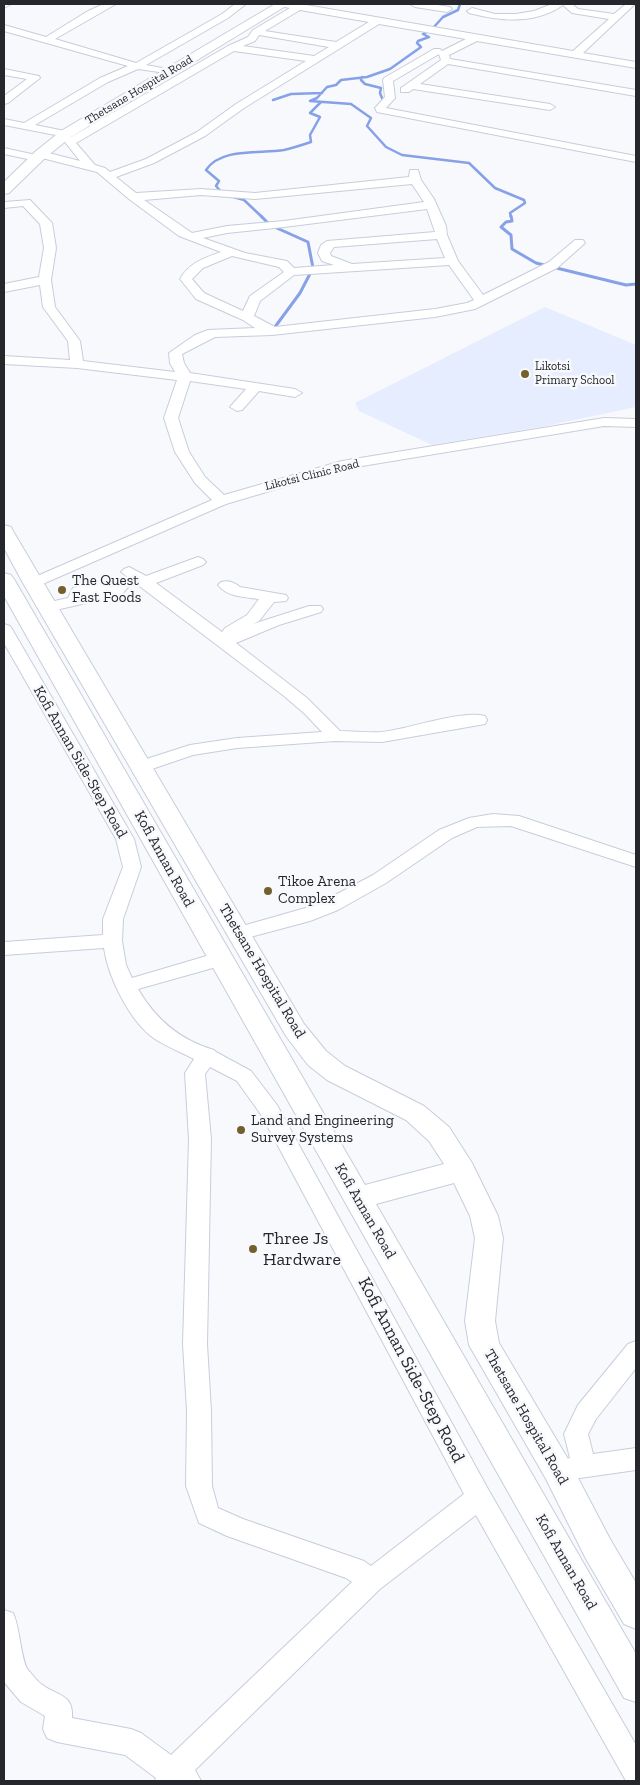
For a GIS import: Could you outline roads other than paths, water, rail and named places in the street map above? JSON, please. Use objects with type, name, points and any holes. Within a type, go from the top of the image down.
[{"type":"main road","name":"Thetsane Hospital Road","points":[[4,190],[39,156],[66,134],[283,4]]},
{"type":"main road","name":"Thetsane Hospital Road","points":[[4,531],[32,583],[295,1030],[317,1058],[336,1073],[415,1113],[439,1134],[462,1170],[484,1216],[489,1238],[480,1321],[484,1345],[557,1469],[598,1550],[636,1613]]},
{"type":"main road","name":"Kofi Annan Road","points":[[4,579],[636,1686]]},
{"type":"main road","points":[[358,1198],[462,1170]]},
{"type":"street","points":[[47,40],[111,4]]},
{"type":"street","points":[[26,126],[104,80],[137,66],[225,16],[241,4]]},
{"type":"street","points":[[283,4],[473,38],[576,54],[614,68],[636,65]]},
{"type":"street","points":[[415,4],[447,9]]},
{"type":"street","points":[[472,11],[502,19],[538,14],[559,4]]},
{"type":"street","points":[[567,4],[575,11],[613,19],[628,20]]},
{"type":"street","points":[[576,54],[631,4]]},
{"type":"street","points":[[90,166],[70,142],[231,48],[252,39],[256,32],[301,6]]},
{"type":"street","points":[[390,98],[388,80],[442,56],[473,38],[493,30],[502,19]]},
{"type":"street","points":[[108,176],[150,161],[201,134],[315,59],[377,21]]},
{"type":"street","points":[[4,28],[137,66],[169,72]]},
{"type":"street","points":[[256,32],[337,45]]},
{"type":"street","points":[[452,34],[442,43],[442,56],[411,86],[390,98],[380,108],[381,110],[636,159]]},
{"type":"street","points":[[231,48],[252,49],[315,59]]},
{"type":"street","points":[[442,56],[636,93]]},
{"type":"street","points":[[599,86],[605,84],[614,68],[636,60]]},
{"type":"street","points":[[4,72],[35,78],[4,101]]},
{"type":"street","points":[[411,86],[550,107]]},
{"type":"street","points":[[4,122],[66,134]]},
{"type":"street","points":[[4,151],[39,156],[101,170],[172,227],[232,252],[283,264],[291,272]]},
{"type":"street","points":[[133,197],[201,192],[255,196],[415,176],[440,226],[441,235],[452,261],[482,302]]},
{"type":"street","points":[[4,205],[26,202],[46,223],[50,248],[45,280],[49,307],[74,341],[76,364]]},
{"type":"street","points":[[193,237],[217,230],[245,226],[281,224],[430,205]]},
{"type":"street","points":[[350,268],[326,258],[325,248],[331,244],[441,235]]},
{"type":"street","points":[[185,376],[177,363],[175,352],[200,338],[213,334],[272,331],[435,313],[482,302],[553,265],[579,243]]},
{"type":"street","points":[[232,252],[188,273],[186,279],[200,296],[247,317],[272,331]]},
{"type":"street","points":[[247,317],[254,299],[291,272],[452,261]]},
{"type":"street","points":[[4,288],[45,280]]},
{"type":"street","points":[[4,360],[50,361],[185,376],[295,393]]},
{"type":"street","points":[[185,376],[171,418],[182,452],[200,480],[222,501]]},
{"type":"street","points":[[237,407],[254,388]]},
{"type":"street","name":"Likotsi Clinic Road","points":[[32,583],[222,501],[342,466],[604,422],[636,423]]},
{"type":"street","points":[[145,582],[198,562]]},
{"type":"street","points":[[129,572],[225,642],[250,665],[272,679],[311,711],[335,736]]},
{"type":"street","points":[[225,642],[231,631],[253,618],[275,597],[235,591],[231,587],[226,586]]},
{"type":"street","points":[[47,608],[75,600]]},
{"type":"street","points":[[225,642],[273,622],[315,609]]},
{"type":"street","name":"Kofi Annan Side-Step Road","points":[[4,629],[125,839],[132,867],[114,919],[112,941],[116,965],[126,986],[141,1012],[161,1033],[207,1055],[244,1076],[270,1110],[479,1497],[636,1772]]},
{"type":"street","points":[[140,766],[190,750],[271,740],[335,736],[382,737],[447,724],[479,720]]},
{"type":"street","points":[[239,934],[322,910],[387,874],[436,840],[462,825],[478,820],[494,818],[513,820],[636,861]]},
{"type":"street","points":[[4,949],[112,941]]},
{"type":"street","points":[[126,986],[220,958]]},
{"type":"street","points":[[207,1055],[196,1073],[200,1139],[195,1344],[199,1411],[199,1486],[208,1515],[236,1528],[354,1569],[371,1580]]},
{"type":"street","points":[[584,1467],[576,1434],[587,1412],[636,1351]]},
{"type":"street","points":[[557,1469],[636,1459]]},
{"type":"street","points":[[4,1622],[13,1673],[31,1693],[59,1708],[57,1729],[131,1743],[176,1779],[371,1580],[479,1497]]},
{"type":"waterway","points":[[362,78],[390,69],[421,47],[417,43],[418,41],[429,37],[423,34],[433,28],[443,17],[458,10],[460,4]]},
{"type":"waterway","points":[[322,93],[327,87],[336,85],[341,80],[362,78]]},
{"type":"waterway","points":[[362,78],[361,80],[365,84],[381,88],[380,93],[384,103]]},
{"type":"waterway","points":[[273,100],[291,94],[322,93]]},
{"type":"waterway","points":[[322,93],[317,98],[310,101],[351,104],[371,118],[367,126],[386,147],[402,155],[469,163],[495,188],[524,200],[525,203],[510,213],[511,217]]},
{"type":"waterway","points":[[223,194],[216,186],[219,181],[206,170],[213,163],[231,155],[284,150],[311,142],[310,135],[320,117],[310,113],[321,102]]},
{"type":"waterway","points":[[230,196],[244,200],[262,217]]},
{"type":"waterway","points":[[511,216],[512,221],[506,222],[501,227],[511,235],[512,249],[536,263],[626,285],[636,284]]},
{"type":"waterway","points":[[262,217],[270,225],[308,242],[313,268],[300,293],[272,331]]},
{"type":"place","name":"Likotsi Primary School","points":[[525,374]]},
{"type":"place","name":"The Quest Fast Foods","points":[[62,590]]},
{"type":"place","name":"Tikoe Arena Complex","points":[[268,891]]},
{"type":"place","name":"Land and Engineering Survey Systems","points":[[241,1130]]},
{"type":"place","name":"Three Js Hardware","points":[[253,1249]]}]
